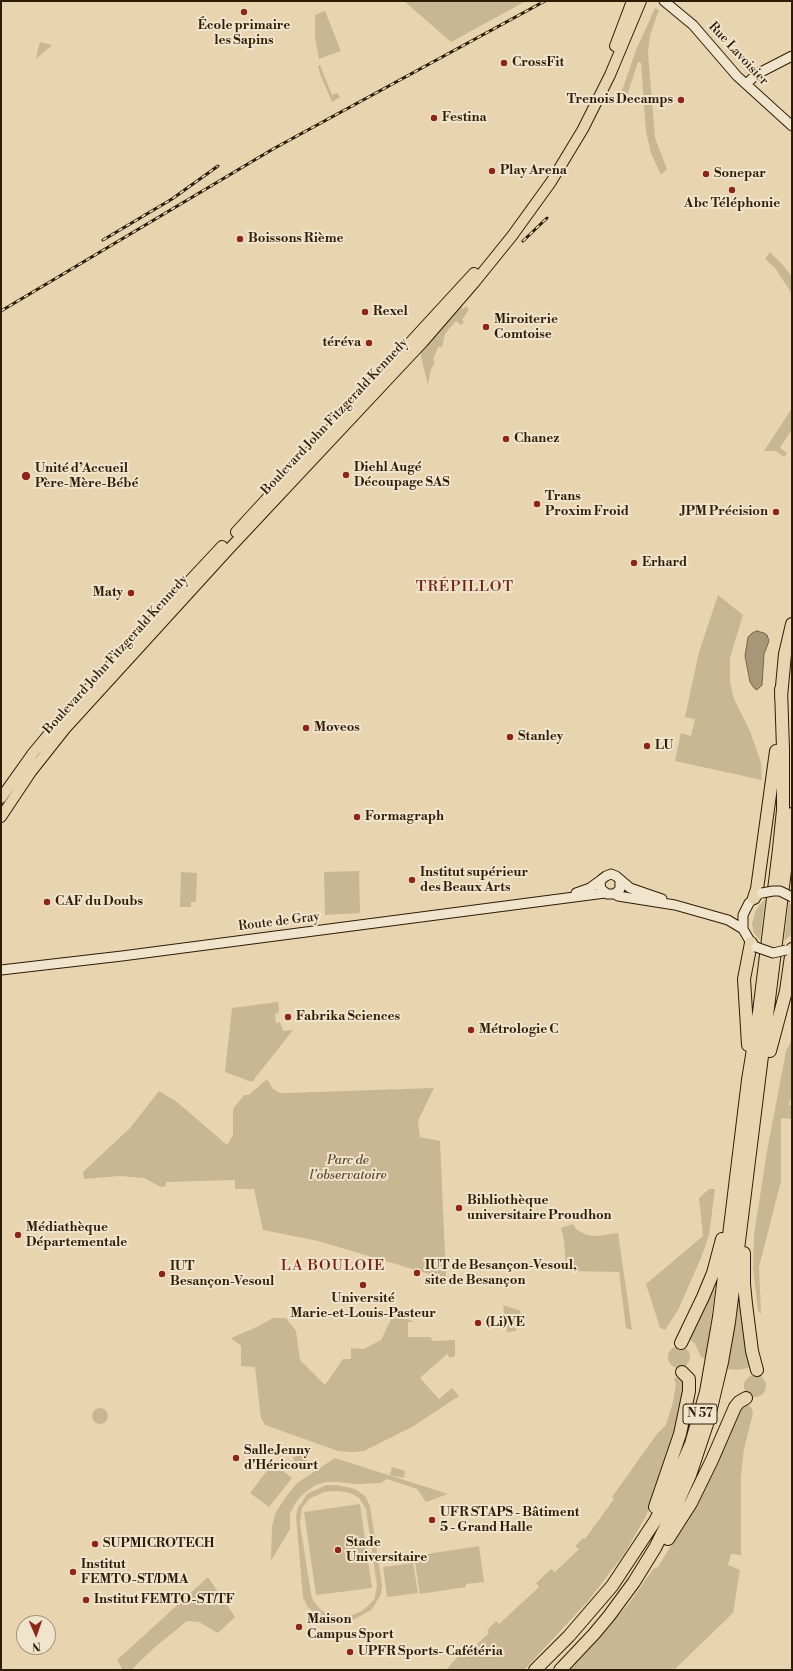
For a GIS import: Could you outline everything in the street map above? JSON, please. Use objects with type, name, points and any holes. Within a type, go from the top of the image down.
[{"type":"highway","name":"N 57","points":[[535,1670],[585,1618],[612,1586],[655,1521],[668,1497],[690,1444],[706,1392],[713,1357],[748,1080],[761,997],[783,810],[781,689],[785,654],[792,624]]},
{"type":"highway","points":[[758,896],[757,889],[774,776],[781,689]]},
{"type":"highway","name":"N 57","points":[[560,1670],[594,1634],[634,1582],[655,1548],[678,1504],[708,1421],[722,1362],[744,1207],[792,814]]},
{"type":"highway","points":[[748,1080],[748,1034],[744,988],[753,945]]},
{"type":"highway","points":[[758,1099],[786,991],[790,949]]},
{"type":"highway","points":[[682,1343],[712,1273],[736,1180]]},
{"type":"highway","points":[[744,1207],[744,1284],[752,1351],[757,1370]]},
{"type":"highway","points":[[585,1618],[634,1545],[657,1502],[680,1434],[689,1391],[689,1379],[682,1372]]},
{"type":"highway","points":[[634,1582],[643,1575],[691,1503],[735,1407],[739,1402],[746,1398]]},
{"type":"main road","name":"Boulevard John Fitzgerald Kennedy","points":[[1,798],[33,753],[68,712],[246,521],[494,250],[547,177],[577,126],[604,70],[632,1]]},
{"type":"main road","name":"Boulevard John Fitzgerald Kennedy","points":[[1,817],[31,772],[65,729],[230,548],[423,342],[512,236],[551,182],[583,129],[610,75],[641,1]]},
{"type":"main road","name":"Rue Lavoisier","points":[[664,1],[693,25],[725,63],[792,126]]},
{"type":"main road","points":[[746,84],[757,74],[792,56]]},
{"type":"main road","points":[[675,905],[652,894],[630,888],[616,876],[611,874],[601,880],[601,887],[605,893],[610,895],[615,894],[618,896],[675,905],[728,920],[743,929],[753,945],[774,953],[790,949]]},
{"type":"main road","name":"Route de Gray","points":[[561,899],[583,891],[601,880]]},
{"type":"main road","points":[[615,894],[620,889],[620,880]]},
{"type":"main road","points":[[714,916],[735,915],[745,910],[758,896],[767,891],[780,891],[792,897]]},
{"type":"main road","name":"Route de Gray","points":[[1,970],[605,893]]},
{"type":"main road","points":[[743,929],[743,915],[745,910]]},
{"type":"green space","points":[[404,1],[526,1],[451,42]]},
{"type":"green space","points":[[655,8],[659,10],[650,35],[648,53],[655,138],[667,169],[661,175],[651,153],[646,132],[641,63],[638,62],[624,105],[618,102],[636,50]]},
{"type":"green space","points":[[325,11],[341,51],[319,59],[315,37],[315,15]]},
{"type":"green space","points":[[40,42],[52,45],[36,59],[38,49]]},
{"type":"green space","points":[[320,65],[332,95],[337,93],[340,97],[332,102],[320,74],[318,66]]},
{"type":"green space","points":[[770,252],[792,277],[792,294],[775,268],[765,259]]},
{"type":"green space","points":[[466,306],[469,309],[462,320],[464,322],[461,325],[456,321],[445,334],[442,347],[438,347],[433,360],[435,362],[431,369],[428,385],[421,357],[421,351],[461,307],[463,309]]},
{"type":"green space","points":[[792,408],[792,429],[780,448],[787,453],[784,457],[776,451],[764,451]]},
{"type":"green space","points":[[718,595],[743,615],[730,658],[730,682],[734,699],[750,731],[761,763],[762,780],[675,761],[681,733],[691,736],[695,719],[685,717],[699,652]]},
{"type":"green space","points":[[359,871],[360,913],[325,915],[324,872]]},
{"type":"green space","points":[[181,872],[197,873],[196,902],[191,902],[191,907],[180,907]]},
{"type":"green space","points":[[765,899],[760,940],[754,933],[752,924],[756,910]]},
{"type":"green space","points":[[789,901],[792,908],[792,934],[784,941]]},
{"type":"green space","points":[[278,1002],[279,1010],[278,1013],[275,1014],[276,1023],[280,1022],[283,1031],[293,1030],[252,1082],[225,1072],[232,1008]]},
{"type":"green space","points":[[792,1039],[792,1097],[788,1105],[792,1105],[792,1119],[781,1118],[781,1181],[759,1267],[761,1314],[758,1311],[753,1268],[754,1235],[767,1151],[786,1051]]},
{"type":"green space","name":"Parc de l'observatoire","points":[[267,1079],[273,1089],[280,1093],[434,1088],[418,1121],[420,1137],[440,1141],[446,1279],[318,1241],[263,1230],[254,1189],[235,1189],[235,1180],[166,1182],[166,1186],[161,1187],[144,1178],[119,1176],[84,1179],[83,1172],[130,1128],[159,1091],[177,1102],[227,1145],[233,1135],[233,1109],[244,1095],[249,1095]]},
{"type":"green space","points":[[709,1189],[715,1189],[709,1235],[701,1258],[678,1310],[665,1330],[660,1328],[646,1284],[703,1236],[699,1198]]},
{"type":"green space","points":[[573,1224],[577,1230],[587,1235],[597,1236],[618,1233],[632,1330],[626,1328],[619,1272],[566,1271],[564,1240],[561,1228]]},
{"type":"green space","points":[[712,1290],[715,1290],[706,1359],[701,1357],[695,1344],[690,1340]]},
{"type":"green space","points":[[742,1298],[750,1365],[748,1368],[738,1370],[727,1369],[737,1305]]},
{"type":"green space","points":[[503,1305],[521,1311],[516,1331],[507,1332]]},
{"type":"green space","points":[[394,1313],[414,1322],[408,1322],[408,1337],[431,1337],[432,1341],[455,1340],[455,1356],[450,1358],[447,1354],[420,1378],[439,1399],[452,1388],[459,1396],[412,1427],[364,1451],[338,1451],[265,1425],[261,1418],[255,1367],[241,1366],[241,1346],[231,1338],[257,1327],[273,1318],[286,1318],[296,1331],[300,1360],[325,1385],[343,1359],[351,1359],[351,1348],[364,1349],[381,1340]]},
{"type":"green space","points":[[679,1346],[687,1349],[690,1357],[687,1365],[679,1368],[671,1365],[668,1357],[671,1349]]},
{"type":"green space","points":[[755,1375],[763,1378],[766,1386],[763,1394],[755,1397],[747,1394],[744,1386],[747,1378]]},
{"type":"green space","points":[[679,1377],[685,1382],[678,1425],[656,1493],[646,1516],[624,1554],[589,1600],[524,1670],[446,1670],[462,1652],[465,1655],[489,1633],[487,1630],[496,1621],[499,1624],[539,1587],[536,1583],[551,1569],[555,1572],[579,1549],[575,1546],[583,1538],[585,1539],[614,1499],[612,1497],[657,1434],[666,1425],[673,1402],[676,1384],[674,1380],[675,1378]]},
{"type":"green space","points":[[747,1404],[751,1407],[753,1413],[744,1449],[741,1475],[741,1555],[731,1554],[728,1565],[740,1570],[733,1613],[674,1670],[569,1670],[627,1606],[654,1568],[658,1567],[700,1497],[739,1407]]},
{"type":"green space","points":[[97,1408],[103,1408],[108,1413],[106,1422],[103,1424],[97,1424],[92,1419],[92,1413]]},
{"type":"green space","points":[[305,1454],[308,1466],[296,1469],[293,1457]]},
{"type":"green space","points":[[335,1458],[448,1494],[426,1502],[417,1489],[387,1479],[381,1483],[357,1484],[326,1482],[316,1485],[303,1494],[296,1502],[290,1513],[290,1529],[271,1561],[272,1526],[276,1512],[297,1483]]},
{"type":"green space","points":[[273,1463],[292,1478],[269,1507],[250,1493]]},
{"type":"green space","points":[[392,1467],[405,1471],[404,1478],[390,1475]]},
{"type":"green space","points":[[326,1485],[337,1485],[355,1489],[365,1496],[370,1506],[382,1585],[381,1594],[371,1610],[353,1620],[329,1621],[319,1617],[307,1606],[303,1597],[296,1516],[298,1508],[307,1494]],"holes":[[[324,1492],[345,1492],[353,1494],[359,1498],[366,1509],[377,1586],[374,1600],[362,1611],[350,1616],[326,1613],[313,1601],[300,1524],[302,1508],[309,1499]]]},
{"type":"green space","name":"Stade Universitaire","points":[[360,1504],[372,1588],[316,1595],[304,1512]]},
{"type":"green space","points":[[479,1546],[484,1582],[466,1584],[466,1587],[420,1594],[414,1556]]},
{"type":"green space","points":[[413,1563],[418,1593],[387,1597],[383,1567]]},
{"type":"green space","points":[[208,1577],[235,1617],[218,1633],[199,1622],[187,1621],[155,1647],[131,1670],[123,1670],[117,1660]]},
{"type":"shaded area","points":[[757,631],[767,635],[769,641],[764,654],[762,685],[757,690],[750,682],[745,656],[748,637]]},
{"type":"railway","points":[[1,311],[273,149],[545,1]]},
{"type":"railway","points":[[103,240],[172,199],[218,166]]},
{"type":"railway","points":[[523,241],[547,218]]},
{"type":"place","name":"École primaire les Sapins","points":[[244,12]]},
{"type":"place","name":"CrossFit","points":[[504,63]]},
{"type":"place","name":"Trenois Decamps","points":[[681,100]]},
{"type":"place","name":"Festina","points":[[434,118]]},
{"type":"place","name":"Play Arena","points":[[492,171]]},
{"type":"place","name":"Sonepar","points":[[706,174]]},
{"type":"place","name":"Abc Téléphonie","points":[[732,190]]},
{"type":"place","name":"Boissons Rième","points":[[240,239]]},
{"type":"place","name":"Rexel","points":[[365,312]]},
{"type":"place","name":"Miroiterie Comtoise","points":[[486,327]]},
{"type":"place","name":"téréva","points":[[369,343]]},
{"type":"place","name":"Chanez","points":[[506,439]]},
{"type":"place","name":"Diehl Augé Découpage SAS","points":[[346,475]]},
{"type":"place","name":"Unité d’Accueil Père-Mère-Bébé","points":[[26,476]]},
{"type":"place","name":"Trans Proxim Froid","points":[[537,504]]},
{"type":"place","name":"JPM Précision","points":[[776,512]]},
{"type":"place","name":"Erhard","points":[[634,563]]},
{"type":"place","name":"Maty","points":[[131,593]]},
{"type":"place","name":"Moveos","points":[[306,728]]},
{"type":"place","name":"Stanley","points":[[510,737]]},
{"type":"place","name":"LU","points":[[647,746]]},
{"type":"place","name":"Formagraph","points":[[357,817]]},
{"type":"place","name":"Institut supérieur des Beaux Arts","points":[[412,880]]},
{"type":"place","name":"CAF du Doubs","points":[[47,902]]},
{"type":"place","name":"Fabrika Sciences","points":[[288,1017]]},
{"type":"place","name":"Métrologie C","points":[[471,1030]]},
{"type":"place","name":"Bibliothèque universitaire Proudhon","points":[[459,1208]]},
{"type":"place","name":"Médiathèque Départementale","points":[[18,1235]]},
{"type":"place","name":"IUT de Besançon-Vesoul, site de Besançon","points":[[417,1273]]},
{"type":"place","name":"IUT Besançon-Vesoul","points":[[162,1274]]},
{"type":"place","name":"Université Marie-et-Louis-Pasteur","points":[[363,1285]]},
{"type":"place","name":"(Li)VE","points":[[478,1323]]},
{"type":"place","name":"Salle Jenny d'Héricourt","points":[[236,1458]]},
{"type":"place","name":"UFR STAPS - Bâtiment 5 - Grand Halle","points":[[432,1520]]},
{"type":"place","name":"SUPMICROTECH","points":[[95,1544]]},
{"type":"place","name":"Stade Universitaire","points":[[338,1550]]},
{"type":"place","name":"Institut FEMTO-ST/DMA","points":[[73,1572]]},
{"type":"place","name":"Institut FEMTO-ST/TF","points":[[86,1600]]},
{"type":"place","name":"Maison Campus Sport","points":[[299,1627]]},
{"type":"place","name":"UPFR Sports- Cafétéria","points":[[350,1652]]},
{"type":"district","name":"TRÉPILLOT","points":[[465,587]]},
{"type":"district","name":"LA BOULOIE","points":[[333,1266]]}]
